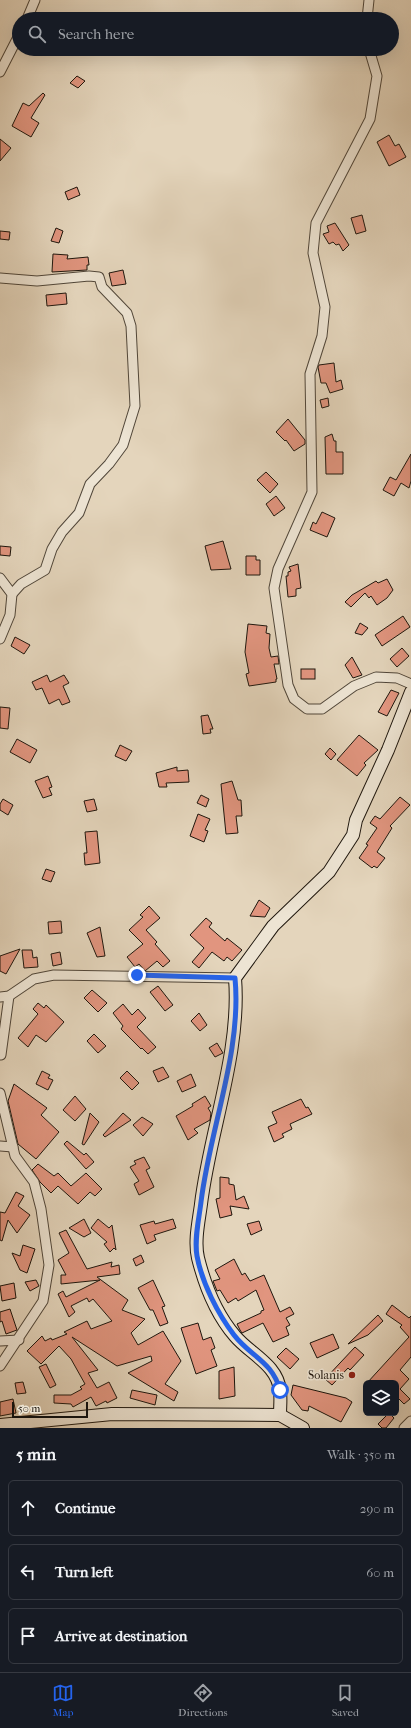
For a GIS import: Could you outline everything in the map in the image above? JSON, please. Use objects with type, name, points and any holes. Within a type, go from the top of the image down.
[{"type":"street","points":[[30,12],[35,0]]},
{"type":"street","points":[[368,12],[369,0]]},
{"type":"street","points":[[0,72],[12,49]]},
{"type":"street","points":[[371,56],[377,76],[370,119],[316,223],[313,252],[325,307],[322,336],[310,374],[312,492],[278,568],[274,588],[288,685],[294,699],[307,709],[322,710],[354,686],[376,677],[398,678],[411,684]]},
{"type":"street","points":[[0,278],[37,281],[89,276],[99,277],[102,287],[127,313],[131,326],[135,385],[135,406],[123,445],[109,464],[90,484],[79,513],[62,532],[52,549],[45,570],[21,584],[12,594],[10,615],[0,639]]},
{"type":"street","points":[[0,578],[12,594]]},
{"type":"street","points":[[280,1415],[280,1390],[277,1379],[271,1368],[235,1336],[212,1301],[197,1256],[197,1233],[204,1181],[234,1036],[237,1003],[235,978],[273,926],[329,872],[353,835],[356,820],[388,750],[411,692]]},
{"type":"street","points":[[1,1055],[5,996],[34,979],[54,975],[235,978]]},
{"type":"street","points":[[0,1093],[15,1156],[34,1182],[41,1210],[49,1265],[43,1301],[19,1340],[0,1366]]},
{"type":"street","points":[[0,1146],[13,1147]]},
{"type":"street","points":[[0,1340],[19,1340]]},
{"type":"street","points":[[0,1425],[112,1414],[280,1415],[303,1428]]},
{"type":"street","points":[[404,1428],[411,1421]]},
{"type":"building","points":[[77,76],[85,81],[78,88],[70,83]]},
{"type":"building","points":[[43,93],[45,95],[31,118],[39,123],[31,137],[12,126],[23,103],[29,106]]},
{"type":"building","points":[[389,135],[395,146],[399,144],[406,157],[389,166],[377,142]]},
{"type":"building","points":[[0,139],[11,148],[0,161]]},
{"type":"building","points":[[77,187],[80,195],[68,200],[65,192]]},
{"type":"building","points":[[362,215],[366,231],[356,234],[351,218]]},
{"type":"building","points":[[335,223],[349,245],[343,251],[339,244],[336,245],[333,242],[329,244],[323,234],[329,232],[327,226]]},
{"type":"building","points":[[56,228],[63,231],[59,243],[51,241]]},
{"type":"building","points":[[0,231],[10,232],[9,240],[0,239]]},
{"type":"building","points":[[53,254],[68,255],[67,259],[88,257],[89,265],[87,265],[87,270],[52,272]]},
{"type":"building","points":[[123,270],[126,284],[112,286],[109,273]]},
{"type":"building","points":[[66,293],[67,304],[47,306],[46,295]]},
{"type":"building","points":[[334,363],[336,382],[341,380],[343,389],[330,393],[326,383],[321,383],[318,367],[319,365]]},
{"type":"building","points":[[328,398],[329,406],[322,408],[320,400]]},
{"type":"building","points":[[288,419],[305,440],[305,444],[294,451],[286,440],[285,441],[276,432]]},
{"type":"building","points":[[332,434],[334,441],[336,441],[336,452],[343,452],[343,474],[326,474],[325,437]]},
{"type":"building","points":[[411,454],[411,481],[409,488],[401,483],[394,496],[383,490],[390,477],[396,480]]},
{"type":"building","points":[[266,472],[278,484],[270,493],[257,480]]},
{"type":"building","points":[[276,496],[285,508],[274,516],[266,504]]},
{"type":"building","points":[[322,512],[335,518],[327,537],[310,530],[313,522],[316,524]]},
{"type":"building","points":[[223,541],[231,569],[211,570],[205,546]]},
{"type":"building","points":[[0,546],[11,547],[10,556],[0,555]]},
{"type":"building","points":[[246,556],[256,556],[256,560],[260,560],[260,575],[246,575]]},
{"type":"building","points":[[298,564],[301,588],[296,589],[296,596],[288,597],[286,576],[288,576],[288,572],[291,571],[289,567]]},
{"type":"building","points":[[387,579],[393,590],[387,598],[377,605],[371,596],[369,598],[365,593],[351,607],[345,602],[352,595],[376,581],[378,583]]},
{"type":"building","points":[[403,616],[410,627],[382,646],[375,635]]},
{"type":"building","points":[[360,623],[368,628],[362,635],[355,633]]},
{"type":"building","points":[[248,624],[267,626],[266,633],[270,634],[269,648],[271,657],[278,656],[279,664],[274,664],[277,679],[276,682],[249,686],[246,674],[249,673],[245,652]]},
{"type":"building","points":[[15,637],[30,645],[24,654],[11,646]]},
{"type":"building","points":[[402,648],[409,656],[397,667],[390,659]]},
{"type":"building","points":[[352,657],[362,675],[353,678],[345,665]]},
{"type":"building","points":[[301,669],[315,669],[315,679],[301,679]]},
{"type":"building","points":[[47,675],[50,682],[64,675],[69,683],[63,686],[70,702],[62,705],[59,699],[49,704],[42,688],[36,690],[32,682]]},
{"type":"building","points":[[391,690],[399,693],[387,716],[378,712]]},
{"type":"building","points":[[0,707],[10,708],[8,729],[0,728]]},
{"type":"building","points":[[208,715],[213,729],[210,729],[211,733],[203,734],[201,716]]},
{"type":"building","points":[[359,735],[378,750],[364,763],[366,765],[357,776],[337,760]]},
{"type":"building","points":[[17,739],[37,750],[30,763],[10,752]]},
{"type":"building","points":[[120,745],[132,751],[126,761],[115,756]]},
{"type":"building","points":[[330,748],[336,754],[331,760],[325,754]]},
{"type":"building","points":[[177,767],[177,771],[188,770],[189,782],[166,783],[167,787],[159,787],[156,773]]},
{"type":"building","points":[[48,776],[52,787],[49,788],[52,795],[43,798],[35,781]]},
{"type":"building","points":[[232,781],[238,800],[241,800],[242,816],[236,816],[238,833],[226,834],[221,784]]},
{"type":"building","points":[[201,795],[209,799],[206,807],[197,803]]},
{"type":"building","points":[[400,797],[410,805],[390,826],[392,828],[377,852],[385,858],[377,868],[374,866],[372,868],[359,858],[368,845],[366,844],[377,828],[370,823],[375,816],[380,819]]},
{"type":"building","points":[[3,799],[13,805],[8,815],[0,810],[0,804]]},
{"type":"building","points":[[94,799],[97,810],[87,812],[84,801]]},
{"type":"building","points":[[198,814],[210,819],[205,830],[208,831],[204,842],[190,836]]},
{"type":"building","points":[[97,831],[100,863],[85,865],[84,853],[87,853],[85,832]]},
{"type":"building","points":[[46,869],[55,872],[51,882],[42,879]]},
{"type":"building","points":[[259,900],[270,908],[265,917],[250,916]]},
{"type":"building","points":[[149,906],[160,918],[146,930],[157,942],[155,944],[170,961],[163,967],[157,961],[145,971],[139,964],[135,967],[127,957],[143,944],[129,930],[143,917],[140,915]]},
{"type":"building","points":[[206,918],[212,923],[209,927],[225,941],[227,938],[242,950],[232,961],[227,957],[224,961],[212,952],[199,968],[192,962],[204,948],[190,935]]},
{"type":"building","points":[[61,921],[62,933],[49,934],[48,922]]},
{"type":"building","points":[[100,927],[105,956],[97,957],[87,933]]},
{"type":"building","points":[[20,949],[6,974],[0,971],[0,956]]},
{"type":"building","points":[[22,950],[32,950],[33,958],[37,957],[38,967],[24,968]]},
{"type":"building","points":[[60,952],[62,964],[53,966],[51,954]]},
{"type":"building","points":[[158,986],[173,1005],[165,1011],[150,992]]},
{"type":"building","points":[[92,990],[107,1003],[98,1012],[84,998]]},
{"type":"building","points":[[38,1003],[44,1008],[46,1005],[64,1022],[46,1042],[36,1035],[28,1047],[18,1038],[38,1014],[33,1009]]},
{"type":"building","points":[[123,1004],[132,1015],[138,1009],[146,1018],[137,1027],[156,1047],[148,1054],[121,1029],[123,1026],[113,1013]]},
{"type":"building","points":[[199,1013],[207,1025],[200,1031],[191,1021]]},
{"type":"building","points":[[94,1034],[106,1046],[98,1053],[87,1041]]},
{"type":"building","points":[[217,1043],[223,1053],[215,1057],[209,1048]]},
{"type":"building","points":[[163,1067],[169,1077],[158,1082],[153,1071]]},
{"type":"building","points":[[42,1071],[50,1075],[48,1078],[53,1080],[48,1090],[36,1084]]},
{"type":"building","points":[[127,1071],[139,1083],[132,1090],[120,1078]]},
{"type":"building","points":[[191,1074],[196,1086],[182,1092],[177,1081]]},
{"type":"building","points":[[14,1084],[47,1108],[41,1115],[59,1132],[36,1159],[18,1144],[8,1101]]},
{"type":"building","points":[[75,1096],[86,1109],[75,1121],[63,1110]]},
{"type":"building","points":[[205,1096],[211,1106],[208,1108],[211,1113],[210,1120],[194,1129],[198,1133],[188,1140],[176,1116],[193,1106],[192,1104]]},
{"type":"building","points":[[301,1099],[306,1108],[308,1107],[312,1114],[290,1124],[292,1129],[282,1134],[284,1137],[274,1142],[268,1127],[277,1123],[272,1112]]},
{"type":"building","points":[[90,1113],[99,1122],[84,1145],[82,1144]]},
{"type":"building","points":[[123,1113],[131,1120],[105,1137],[103,1135]]},
{"type":"building","points":[[142,1117],[153,1124],[143,1136],[133,1125]]},
{"type":"building","points":[[67,1141],[84,1155],[86,1153],[94,1162],[86,1169],[64,1144]]},
{"type":"building","points":[[144,1157],[150,1168],[146,1170],[154,1187],[139,1195],[134,1184],[139,1181],[130,1167],[136,1164],[134,1161]]},
{"type":"building","points":[[38,1164],[54,1176],[58,1173],[71,1186],[86,1173],[102,1189],[95,1196],[90,1192],[78,1204],[58,1186],[51,1193],[40,1182],[32,1170]]},
{"type":"building","points":[[220,1177],[229,1178],[229,1184],[234,1185],[236,1200],[244,1196],[249,1209],[230,1206],[232,1215],[220,1218],[216,1199],[220,1198]]},
{"type":"building","points":[[16,1192],[24,1196],[18,1206],[30,1215],[17,1233],[8,1220],[2,1241],[0,1240],[0,1212],[5,1213]]},
{"type":"building","points":[[84,1219],[91,1233],[84,1237],[69,1228]]},
{"type":"building","points":[[98,1219],[109,1228],[112,1225],[116,1250],[114,1248],[110,1252],[104,1244],[107,1242],[91,1228]]},
{"type":"building","points":[[173,1219],[176,1228],[154,1235],[156,1240],[147,1244],[140,1225],[154,1221],[155,1224]]},
{"type":"building","points":[[259,1221],[262,1230],[251,1235],[247,1224]]},
{"type":"building","points":[[66,1230],[87,1269],[112,1262],[111,1267],[119,1265],[120,1274],[97,1277],[128,1300],[122,1310],[145,1319],[131,1333],[138,1345],[163,1331],[181,1361],[165,1384],[178,1392],[174,1401],[128,1373],[152,1361],[151,1356],[117,1366],[72,1337],[98,1370],[88,1373],[97,1388],[109,1382],[117,1398],[96,1406],[91,1397],[73,1407],[71,1404],[54,1403],[54,1395],[71,1395],[82,1389],[80,1387],[85,1384],[71,1359],[59,1346],[41,1364],[27,1351],[42,1336],[45,1341],[51,1338],[52,1340],[67,1334],[64,1332],[87,1321],[91,1329],[112,1321],[93,1299],[89,1302],[87,1298],[71,1306],[75,1312],[69,1317],[58,1294],[63,1291],[66,1297],[100,1280],[61,1284],[61,1275],[66,1275],[58,1260],[69,1253],[59,1233]]},
{"type":"building","points":[[23,1245],[35,1249],[27,1273],[20,1270],[12,1253],[20,1256]]},
{"type":"building","points":[[141,1255],[144,1262],[136,1266],[133,1259]]},
{"type":"building","points":[[234,1259],[242,1275],[245,1273],[250,1281],[264,1275],[280,1312],[290,1307],[294,1314],[286,1318],[290,1325],[286,1327],[289,1335],[273,1342],[263,1323],[242,1333],[237,1324],[261,1313],[261,1311],[264,1310],[256,1290],[238,1301],[236,1298],[228,1303],[220,1290],[217,1291],[213,1281],[220,1279],[215,1270]]},
{"type":"building","points":[[36,1280],[39,1286],[30,1291],[25,1282]]},
{"type":"building","points":[[153,1280],[165,1306],[162,1307],[168,1323],[160,1326],[153,1310],[150,1310],[138,1288]]},
{"type":"building","points":[[14,1283],[16,1298],[2,1301],[0,1286]]},
{"type":"building","points":[[392,1305],[409,1318],[411,1316],[411,1357],[400,1370],[409,1379],[400,1389],[410,1399],[404,1404],[399,1399],[399,1380],[370,1380],[409,1337],[400,1327],[402,1325],[386,1314]]},
{"type":"building","points":[[10,1309],[17,1330],[6,1334],[2,1321],[0,1322],[0,1312]]},
{"type":"building","points":[[378,1315],[383,1321],[368,1335],[348,1344]]},
{"type":"building","points":[[198,1323],[203,1340],[211,1337],[215,1348],[211,1350],[217,1366],[196,1374],[181,1328]]},
{"type":"building","points":[[333,1334],[339,1348],[317,1358],[310,1343]]},
{"type":"building","points":[[355,1347],[364,1355],[350,1370],[348,1368],[332,1385],[325,1379]]},
{"type":"building","points":[[286,1348],[299,1359],[290,1369],[277,1357]]},
{"type":"building","points":[[46,1364],[56,1385],[50,1388],[39,1367]]},
{"type":"building","points":[[234,1367],[235,1396],[219,1399],[219,1371]]},
{"type":"building","points":[[23,1382],[26,1393],[17,1394],[15,1383]]},
{"type":"building","points":[[293,1385],[346,1398],[352,1402],[341,1422],[309,1406],[308,1411],[302,1410],[291,1395]]},
{"type":"building","points":[[132,1390],[157,1395],[155,1405],[130,1398]]},
{"type":"building","points":[[13,1399],[16,1413],[0,1416],[0,1402]]},
{"type":"building","points":[[386,1416],[392,1416],[394,1418],[386,1428],[382,1428],[378,1424]]},
{"type":"place","name":"Solanis","points":[[352,1375]]},
{"type":"route","points":[[137,975],[235,978],[237,1003],[234,1036],[204,1181],[197,1233],[197,1256],[212,1301],[235,1336],[271,1368],[277,1379],[280,1390]]}]
